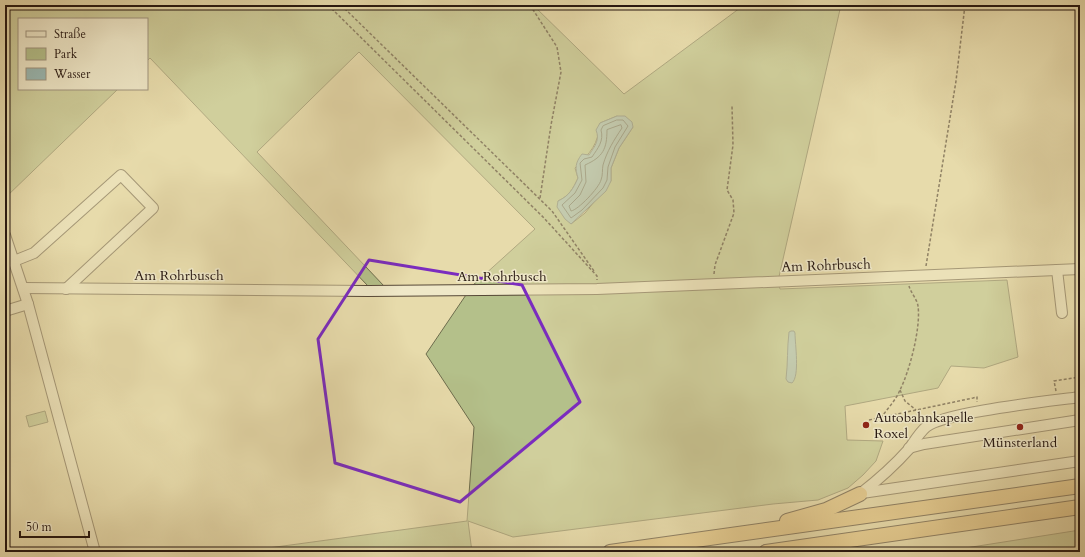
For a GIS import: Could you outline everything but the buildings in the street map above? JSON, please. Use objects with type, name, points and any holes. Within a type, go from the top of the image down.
[{"type":"highway","points":[[610,552],[1080,486]]},
{"type":"highway","points":[[730,536],[826,510],[860,494]]},
{"type":"highway","points":[[766,552],[1080,507]]},
{"type":"highway","points":[[834,552],[900,533]]},
{"type":"street","points":[[14,261],[34,253],[121,175],[153,208],[66,289]]},
{"type":"street","points":[[5,235],[28,304],[95,552]]},
{"type":"street","name":"Am Rohrbusch","points":[[23,288],[368,291],[597,289],[1080,269]]},
{"type":"street","points":[[1058,270],[1062,313]]},
{"type":"street","points":[[5,311],[28,304]]},
{"type":"street","points":[[860,494],[882,477],[926,427],[935,421],[979,412],[1080,397]]},
{"type":"street","points":[[909,448],[931,443],[1080,420]]},
{"type":"street","points":[[860,494],[1080,461]]},
{"type":"path","points":[[328,5],[544,218],[597,276]]},
{"type":"path","points":[[341,5],[552,210],[597,276],[597,289]]},
{"type":"path","points":[[530,5],[557,47],[562,72],[551,126],[540,198]]},
{"type":"path","points":[[924,275],[956,81],[965,5]]},
{"type":"path","points":[[712,284],[715,264],[734,213],[733,200],[727,190],[733,144],[732,106]]},
{"type":"path","points":[[881,418],[900,390],[912,353],[918,325],[918,304],[912,296],[907,276]]},
{"type":"path","points":[[1057,400],[1054,381],[1080,377]]},
{"type":"path","points":[[900,390],[905,401],[917,410]]},
{"type":"path","points":[[869,420],[977,397],[979,412]]},
{"type":"highlighted area","points":[[369,260],[522,285],[580,402],[460,502],[335,463],[318,339]]},
{"type":"green space","points":[[14,5],[533,5],[624,94],[744,5],[841,5],[778,281],[780,289],[1007,280],[1018,357],[984,368],[951,366],[938,388],[845,406],[847,440],[883,441],[876,461],[863,475],[848,488],[818,500],[773,504],[513,537],[468,521],[472,552],[239,552],[467,521],[474,427],[426,354],[472,286],[535,229],[359,52],[257,152],[384,286],[368,286],[150,58],[148,60],[148,18],[18,18],[18,90],[117,90],[5,198],[5,15]],"holes":[[[617,116],[633,127],[619,148],[611,168],[611,181],[585,213],[571,224],[558,201],[568,194],[574,186],[578,178],[575,168],[593,148],[598,137],[600,123]]]},
{"type":"green space","points":[[45,411],[48,422],[29,427],[26,416]]},
{"type":"green space","points":[[1080,530],[1080,552],[940,552]]},
{"type":"water","points":[[617,116],[625,116],[632,122],[633,127],[619,148],[611,168],[611,181],[606,191],[571,224],[565,219],[557,207],[558,201],[568,194],[574,186],[578,178],[576,168],[578,160],[582,154],[589,155],[593,149],[597,140],[596,130],[600,123]]},
{"type":"water","points":[[794,331],[795,333],[796,360],[796,374],[792,383],[788,382],[786,379],[788,338],[789,332]]},
{"type":"place","name":"Autobahnkapelle Roxel","points":[[866,425]]},
{"type":"place","name":"Münsterland","points":[[1020,427]]}]
